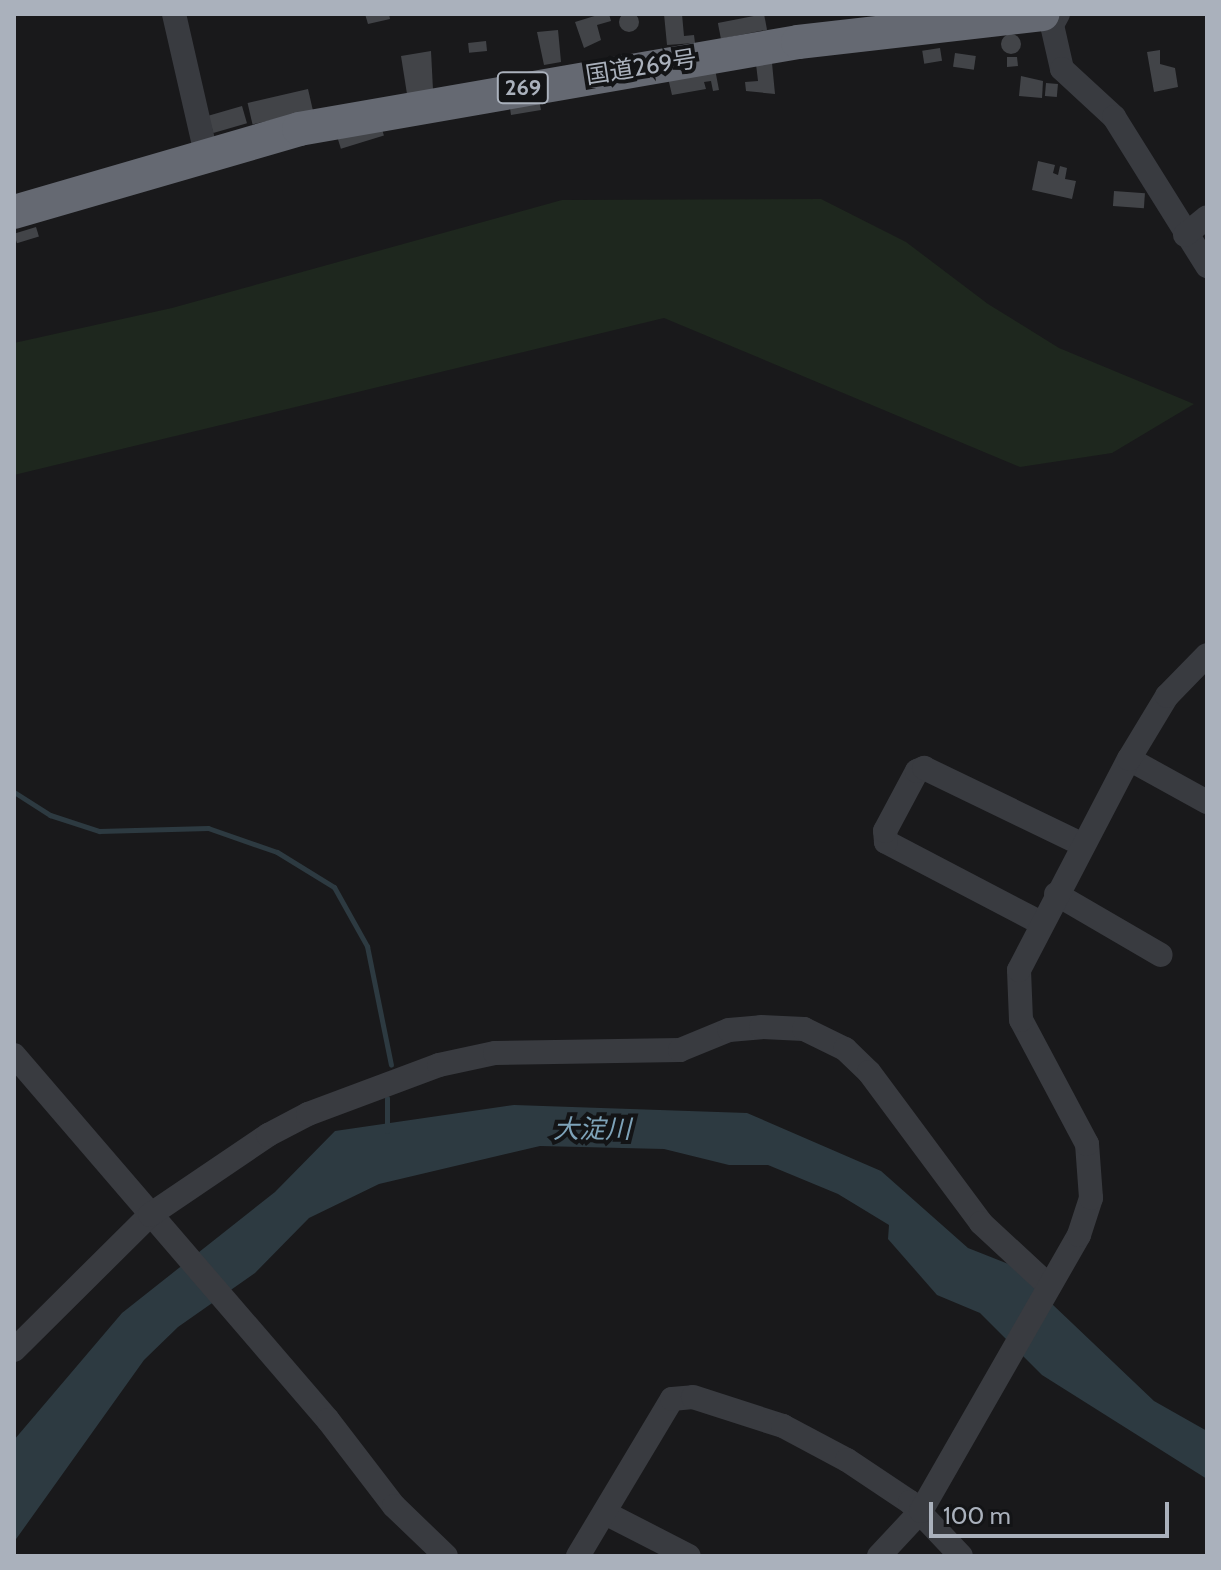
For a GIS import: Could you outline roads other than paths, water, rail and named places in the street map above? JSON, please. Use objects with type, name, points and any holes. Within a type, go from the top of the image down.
[{"type":"highway","name":"国道269号","points":[[14,212],[299,129],[600,73],[798,42],[1042,14]]},
{"type":"street","points":[[174,14],[206,154]]},
{"type":"street","points":[[1058,14],[1052,25],[1062,69],[1114,117],[1146,161],[1185,235],[1207,266]]},
{"type":"street","points":[[1185,235],[1207,217]]},
{"type":"street","points":[[879,1556],[921,1511],[1079,1235],[1091,1198],[1087,1144],[1021,1020],[1019,970],[1129,759],[1167,696],[1207,655]]},
{"type":"street","points":[[1129,759],[1207,802]]},
{"type":"street","points":[[1041,923],[886,842],[885,831],[917,771],[924,768],[1083,845]]},
{"type":"street","points":[[1056,894],[1161,955]]},
{"type":"street","points":[[14,1350],[154,1220],[268,1135],[439,1065],[495,1053],[680,1050],[729,1030],[804,1029],[845,1049],[869,1072],[981,1223],[1049,1286]]},
{"type":"street","points":[[14,1055],[262,1344],[394,1506],[446,1556]]},
{"type":"street","points":[[578,1556],[672,1399],[693,1397],[783,1426],[847,1460],[921,1511],[961,1556]]},
{"type":"street","points":[[605,1513],[689,1556]]},
{"type":"water","name":"大淀川","points":[[514,1105],[747,1113],[881,1171],[968,1248],[1011,1265],[1154,1401],[1207,1431],[1207,1479],[1042,1375],[980,1313],[937,1295],[888,1239],[889,1225],[838,1194],[768,1165],[729,1165],[664,1149],[540,1146],[379,1184],[309,1218],[255,1273],[178,1327],[144,1360],[14,1542],[14,1440],[122,1313],[275,1192],[335,1131]]},
{"type":"waterway","points":[[14,792],[50,815],[99,831],[208,828],[277,852],[334,887],[367,946],[391,1065]]},
{"type":"waterway","points":[[387,1098],[387,1131]]}]
